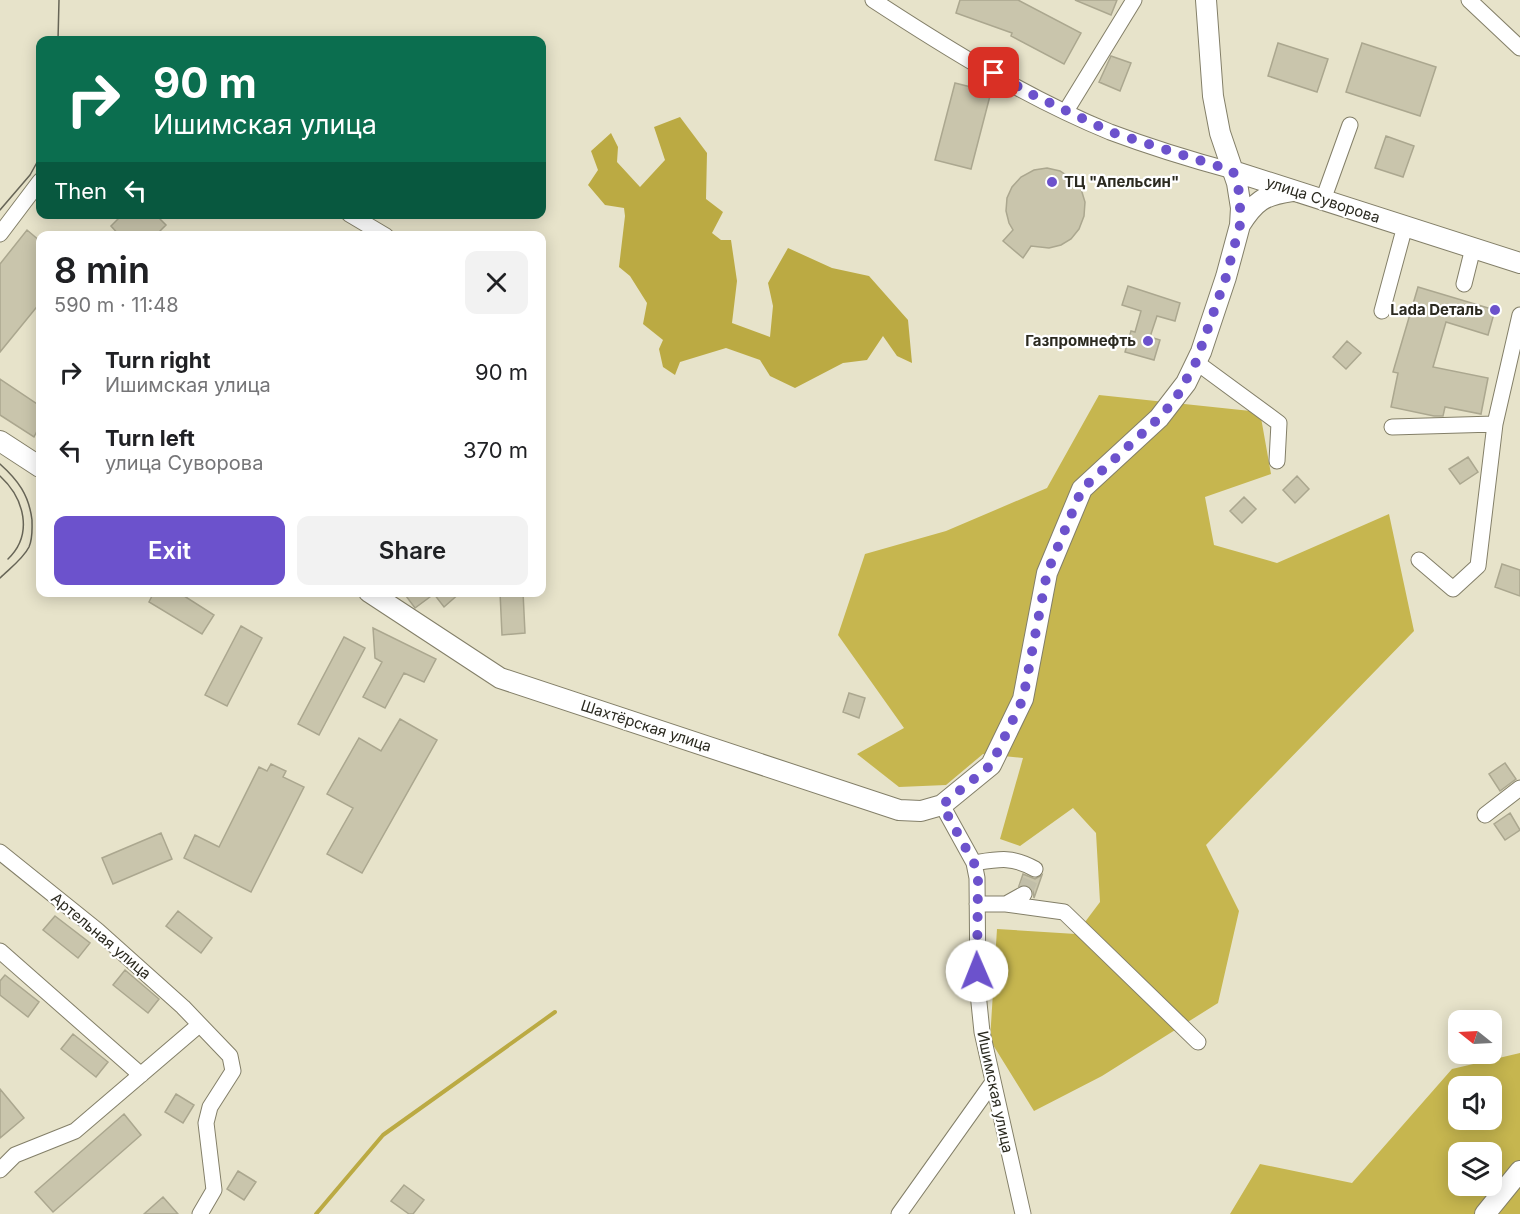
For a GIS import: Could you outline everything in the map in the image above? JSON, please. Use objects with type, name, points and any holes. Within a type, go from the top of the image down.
[{"type":"main road","points":[[942,805],[991,765],[1023,699],[1047,573],[1082,489],[1159,418],[1175,400],[1196,362],[1226,277],[1240,225],[1240,195],[1220,133],[1213,96],[1206,0]]},
{"type":"main road","name":"улица Суворова","points":[[1233,171],[1520,263]]},
{"type":"main road","points":[[1240,225],[1260,200],[1273,193],[1294,190]]},
{"type":"main road","points":[[0,441],[36,464]]},
{"type":"main road","name":"Шахтёрская улица","points":[[376,597],[500,678],[899,810],[921,811],[942,805]]},
{"type":"main road","points":[[1485,1214],[1520,1171]]},
{"type":"street","name":"улица Суворова","points":[[873,0],[990,71],[1066,111],[1111,132],[1233,171]]},
{"type":"street","points":[[1066,111],[1134,0]]},
{"type":"street","points":[[1469,0],[1520,48]]},
{"type":"street","points":[[1323,200],[1350,125]]},
{"type":"street","points":[[0,234],[36,186]]},
{"type":"street","points":[[357,219],[378,231]]},
{"type":"street","points":[[1382,311],[1405,226]]},
{"type":"street","points":[[1464,284],[1473,248]]},
{"type":"street","points":[[1419,560],[1453,589],[1478,566],[1495,424],[1520,315]]},
{"type":"street","points":[[1196,362],[1279,423],[1277,461]]},
{"type":"street","points":[[1392,427],[1495,424]]},
{"type":"street","points":[[393,597],[408,618]]},
{"type":"street","points":[[1485,815],[1520,788]]},
{"type":"street","name":"Ишимская улица","points":[[942,805],[974,863],[978,878],[976,904],[978,993],[982,1032],[1023,1214]]},
{"type":"street","name":"Артельная улица","points":[[0,852],[96,930],[183,1007],[230,1056],[233,1071],[210,1107],[207,1123],[214,1190],[200,1214]]},
{"type":"street","points":[[974,863],[1006,858],[1023,862],[1035,869]]},
{"type":"street","points":[[1006,904],[1024,894]]},
{"type":"street","points":[[976,904],[1006,904],[1064,912],[1198,1042]]},
{"type":"street","points":[[0,951],[141,1075]]},
{"type":"street","points":[[0,1170],[15,1155],[75,1131],[199,1025]]},
{"type":"street","points":[[899,1214],[993,1082]]},
{"type":"shaded area","points":[[680,117],[707,153],[706,199],[723,212],[712,233],[721,240],[731,240],[737,281],[732,323],[770,337],[773,306],[768,283],[788,248],[832,268],[869,276],[908,320],[912,363],[897,356],[883,336],[867,360],[843,363],[795,388],[770,376],[760,360],[726,348],[680,362],[675,375],[663,367],[659,349],[663,340],[643,324],[647,303],[630,276],[619,267],[624,208],[605,205],[588,185],[598,170],[591,151],[611,133],[618,147],[617,162],[640,187],[665,160],[654,127]]},
{"type":"shaded area","points":[[1099,395],[1260,412],[1271,474],[1205,497],[1214,545],[1277,563],[1389,514],[1414,631],[1206,845],[1239,911],[1218,1003],[1102,1076],[1034,1111],[990,1040],[997,929],[1076,934],[1100,902],[1096,833],[1073,808],[1020,846],[1000,839],[1023,758],[983,754],[946,785],[899,787],[857,754],[904,728],[838,635],[865,554],[946,531],[1047,488]]},
{"type":"shaded area","points":[[1520,1053],[1520,1214],[1230,1214],[1260,1164],[1352,1183],[1452,1069],[1473,1064],[1502,1064],[1502,1057]]},
{"type":"building","points":[[960,0],[1018,0],[1081,33],[1064,64],[1011,36],[1012,33],[956,13]]},
{"type":"building","points":[[1075,0],[1117,0],[1111,15]]},
{"type":"building","points":[[1278,43],[1328,59],[1317,92],[1268,76]]},
{"type":"building","points":[[1362,43],[1436,67],[1420,116],[1346,92]]},
{"type":"building","points":[[1111,56],[1131,63],[1120,91],[1099,82]]},
{"type":"building","points":[[955,83],[991,92],[971,169],[935,160]]},
{"type":"building","points":[[1386,136],[1414,146],[1403,177],[1375,168]]},
{"type":"building","points":[[1047,168],[1060,171],[1081,189],[1085,202],[1084,216],[1079,229],[1071,239],[1049,248],[1031,246],[1023,258],[1003,241],[1013,230],[1006,211],[1007,198],[1012,187],[1021,177],[1034,170]]},
{"type":"building","points":[[118,219],[160,219],[166,225],[160,231],[116,231],[111,226]]},
{"type":"building","points":[[27,230],[36,238],[36,308],[0,352],[0,264]]},
{"type":"building","points":[[1128,286],[1180,303],[1175,321],[1157,316],[1150,337],[1160,340],[1154,360],[1125,352],[1131,331],[1135,332],[1141,311],[1122,305]]},
{"type":"building","points":[[1418,287],[1495,310],[1488,335],[1446,322],[1433,367],[1488,378],[1481,414],[1445,407],[1443,416],[1434,416],[1391,407],[1398,373],[1393,372]]},
{"type":"building","points":[[1347,341],[1361,353],[1346,369],[1333,357]]},
{"type":"building","points":[[0,379],[36,403],[34,437],[0,415]]},
{"type":"building","points":[[1468,457],[1478,472],[1460,484],[1449,469]]},
{"type":"building","points":[[1297,476],[1309,489],[1295,503],[1283,490]]},
{"type":"building","points":[[1244,497],[1256,509],[1242,523],[1230,511]]},
{"type":"building","points":[[1502,564],[1520,570],[1520,596],[1495,587]]},
{"type":"building","points":[[152,597],[186,597],[214,615],[202,634],[149,602]]},
{"type":"building","points":[[407,597],[430,597],[415,608]]},
{"type":"building","points":[[436,597],[455,597],[444,607]]},
{"type":"building","points":[[500,597],[523,597],[525,633],[502,635]]},
{"type":"building","points":[[241,626],[262,638],[227,706],[205,695]]},
{"type":"building","points":[[373,628],[436,659],[424,682],[404,673],[385,708],[363,697],[382,662],[375,658]]},
{"type":"building","points":[[344,637],[365,648],[319,735],[298,724]]},
{"type":"building","points":[[849,693],[865,698],[859,718],[843,712]]},
{"type":"building","points":[[400,719],[437,740],[362,873],[327,854],[353,808],[327,794],[359,738],[381,751]]},
{"type":"building","points":[[1505,763],[1516,779],[1500,791],[1489,774]]},
{"type":"building","points":[[271,764],[286,771],[283,777],[304,787],[251,892],[184,858],[195,835],[219,847],[259,767],[267,771]]},
{"type":"building","points":[[1510,813],[1520,830],[1505,840],[1494,824]]},
{"type":"building","points":[[161,833],[172,859],[113,884],[102,858]]},
{"type":"building","points":[[1023,874],[1035,879],[1042,875],[1034,898],[1033,890],[1029,886],[1024,884],[1019,886]]},
{"type":"building","points":[[178,911],[212,938],[201,953],[166,926]]},
{"type":"building","points":[[55,916],[90,943],[78,958],[43,930]]},
{"type":"building","points":[[125,970],[159,999],[148,1013],[113,985]]},
{"type":"building","points":[[5,975],[39,1002],[28,1017],[0,995],[0,981]]},
{"type":"building","points":[[73,1034],[108,1062],[96,1077],[61,1049]]},
{"type":"building","points":[[0,1089],[24,1118],[0,1138]]},
{"type":"building","points":[[176,1094],[194,1105],[183,1123],[165,1112]]},
{"type":"building","points":[[124,1114],[141,1135],[53,1212],[35,1192]]},
{"type":"building","points":[[238,1171],[256,1182],[244,1200],[227,1189]]},
{"type":"building","points":[[404,1185],[424,1200],[413,1214],[409,1214],[391,1201]]},
{"type":"building","points":[[163,1197],[178,1214],[144,1214]]},
{"type":"waterway","points":[[316,1214],[383,1135],[555,1012]]},
{"type":"tunnel","points":[[1024,894],[1035,869]]},
{"type":"tram line","points":[[58,36],[59,0]]},
{"type":"tram line","points":[[0,210],[30,175],[36,164]]},
{"type":"tram line","points":[[0,464],[17,482],[28,503],[32,520],[30,544],[20,560],[0,578]]},
{"type":"tram line","points":[[0,476],[15,495],[23,516],[21,539],[8,559]]},
{"type":"place","name":"ТЦ \"Апельсин\"","points":[[1052,182]]},
{"type":"place","name":"Lada Dеталь","points":[[1495,310]]},
{"type":"place","name":"Газпромнефть","points":[[1148,341]]},
{"type":"route","points":[[977,971],[978,878],[974,863],[942,805],[991,765],[1023,699],[1047,573],[1082,489],[1159,418],[1186,383],[1201,352],[1226,277],[1240,225],[1241,208],[1233,171],[1111,132],[1031,94],[994,73]]}]
